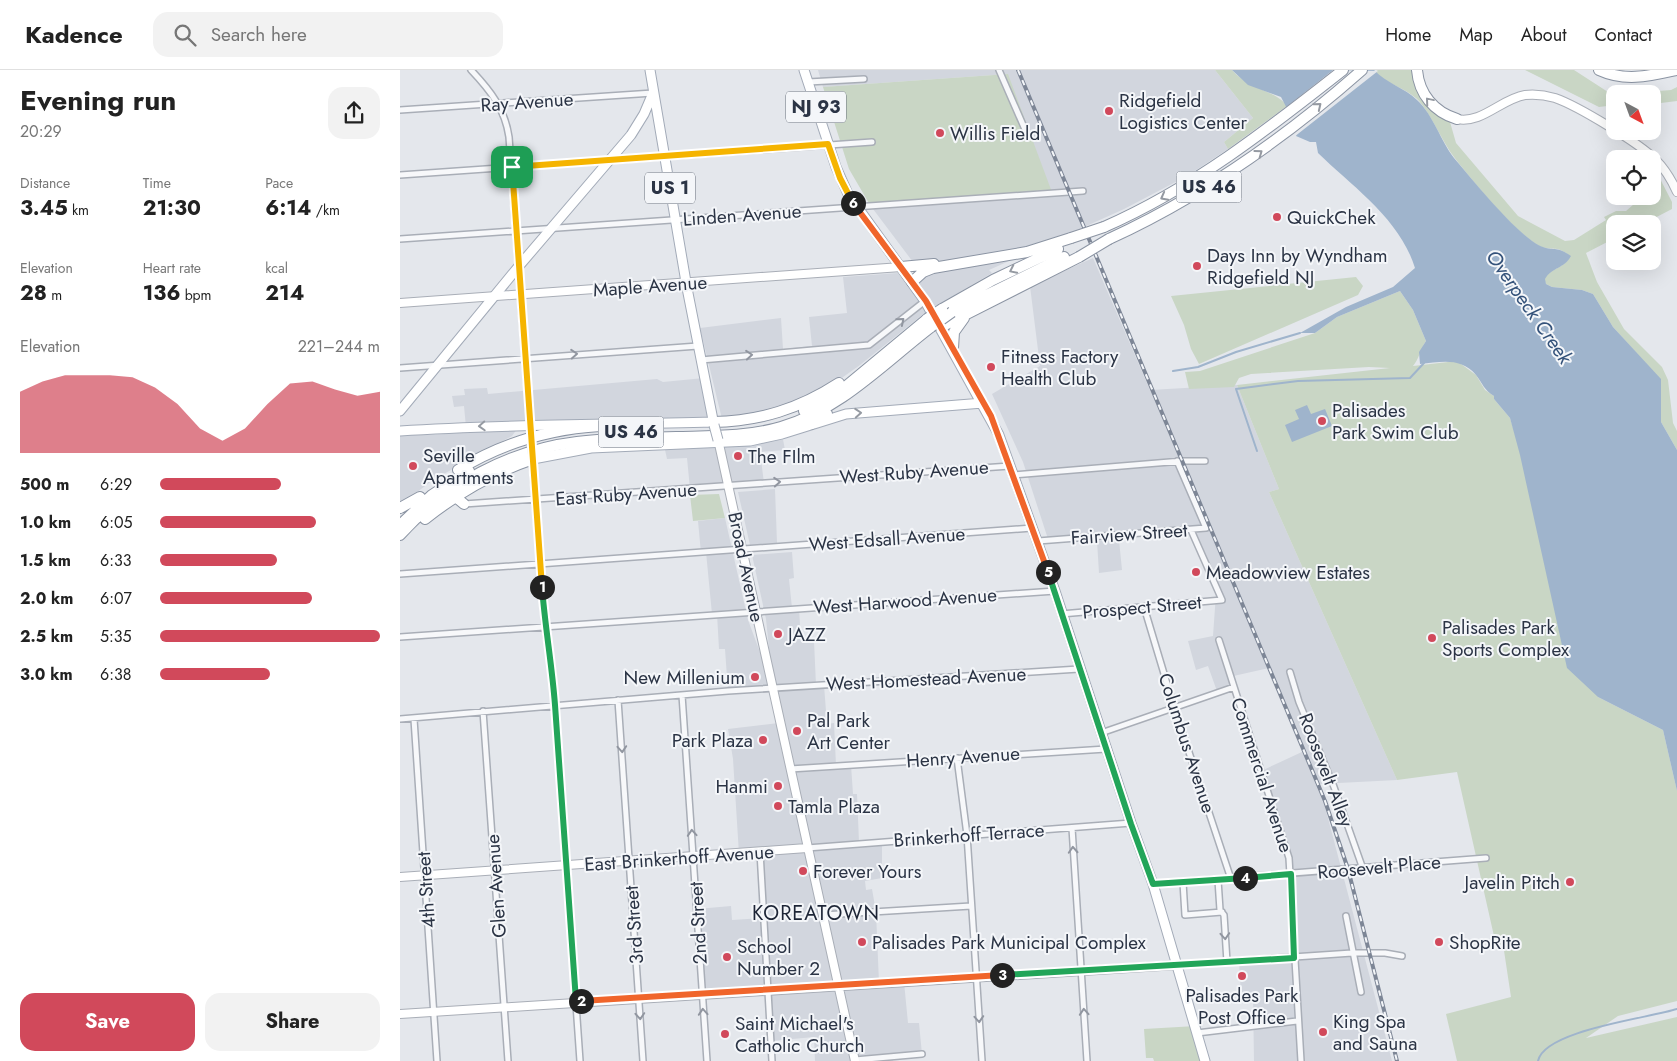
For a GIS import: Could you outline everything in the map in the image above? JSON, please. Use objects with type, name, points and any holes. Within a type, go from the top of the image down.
[{"type":"highway","name":"US 46","points":[[400,525],[424,502],[457,477],[521,447],[581,434],[733,428],[773,422],[801,412],[828,398],[952,312],[1024,275],[1075,247],[1104,227],[1161,199],[1198,178],[1279,121],[1344,70]]},
{"type":"highway","name":"US 46","points":[[933,324],[942,309],[998,278],[1075,247],[1109,239],[1161,214],[1211,186],[1285,133],[1364,70]]},
{"type":"highway","points":[[1417,70],[1421,87],[1429,102],[1441,112],[1457,119]]},
{"type":"highway","points":[[1599,70],[1626,78],[1676,70]]},
{"type":"highway","points":[[912,282],[931,268],[970,263],[1034,250],[1075,247]]},
{"type":"highway","points":[[953,348],[955,329],[967,316],[1075,247]]},
{"type":"highway","points":[[901,267],[970,263]]},
{"type":"highway","points":[[933,324],[967,316]]},
{"type":"highway","name":"US 46","points":[[400,535],[424,511],[452,489],[483,471],[515,457],[549,447],[584,441],[731,435],[776,428],[801,420],[827,407],[887,357]]},
{"type":"highway","points":[[713,423],[753,419],[785,411],[816,397],[887,357]]},
{"type":"highway","points":[[811,424],[849,400],[887,357]]},
{"type":"highway","points":[[400,508],[420,497],[472,461],[502,447],[562,430],[600,426]]},
{"type":"highway","points":[[400,539],[460,493],[498,472],[532,457]]},
{"type":"highway","points":[[460,493],[458,499],[464,504]]},
{"type":"highway","points":[[400,515],[420,497]]},
{"type":"main road","name":"Broad Avenue","points":[[650,70],[686,284],[713,423],[743,550],[855,1060]]},
{"type":"main road","name":"NJ 93","points":[[804,70],[840,178],[855,207],[926,301],[933,324],[953,348],[999,435],[1038,541],[1100,733],[1153,884],[1205,1061]]},
{"type":"main road","points":[[400,411],[519,266],[611,160],[640,123],[653,92]]},
{"type":"main road","points":[[1457,119],[1476,118],[1506,102],[1523,96],[1552,98],[1643,149],[1661,166],[1677,192]]},
{"type":"main road","name":"Maple Avenue","points":[[400,303],[686,284],[901,267]]},
{"type":"main road","points":[[532,457],[591,448],[768,438],[846,414],[983,402]]},
{"type":"main road","points":[[400,431],[573,423],[600,426],[713,423]]},
{"type":"main road","name":"East Brinkerhoff Avenue","points":[[400,877],[807,848]]},
{"type":"main road","points":[[400,1014],[576,1001],[702,995],[1177,965]]},
{"type":"street","points":[[471,70],[486,86],[498,104],[509,132],[545,627],[555,705],[580,1061]]},
{"type":"street","points":[[999,70],[1027,134]]},
{"type":"street","points":[[808,82],[864,79]]},
{"type":"street","name":"Ray Avenue","points":[[400,110],[653,92]]},
{"type":"street","points":[[400,175],[872,142]]},
{"type":"street","name":"Linden Avenue","points":[[400,239],[1083,191]]},
{"type":"street","points":[[700,360],[867,345],[876,341],[926,301]]},
{"type":"street","points":[[400,368],[698,346]]},
{"type":"street","name":"West Ruby Avenue","points":[[728,487],[1177,461],[1205,461]]},
{"type":"street","name":"Fairview Street","points":[[1038,541],[1206,528],[1177,461]]},
{"type":"street","name":"East Ruby Avenue","points":[[464,504],[728,487]]},
{"type":"street","name":"West Edsall Avenue","points":[[400,574],[1032,528]]},
{"type":"street","name":"Prospect Street","points":[[1061,614],[1222,600],[1191,530]]},
{"type":"street","name":"West Harwood Avenue","points":[[400,637],[1055,591]]},
{"type":"street","name":"Columbus Avenue","points":[[1144,606],[1174,707],[1231,879]]},
{"type":"street","name":"Commercial Avenue","points":[[1219,640],[1289,858],[1300,1061]]},
{"type":"street","name":"West Homestead Avenue","points":[[400,719],[682,695],[1079,670]]},
{"type":"street","name":"Roosevelt Alley","points":[[1290,672],[1299,702],[1334,787],[1363,869]]},
{"type":"street","points":[[1100,733],[1234,687]]},
{"type":"street","name":"2nd Street","points":[[682,695],[707,1061]]},
{"type":"street","name":"3rd Street","points":[[618,700],[643,1061]]},
{"type":"street","name":"Glen Avenue","points":[[483,711],[496,871],[508,1061]]},
{"type":"street","name":"4th Street","points":[[414,719],[437,1061]]},
{"type":"street","name":"Henry Avenue","points":[[790,768],[1106,749]]},
{"type":"street","points":[[958,758],[967,835],[982,1061]]},
{"type":"street","name":"Brinkerhoff Terrace","points":[[807,848],[1131,824]]},
{"type":"street","points":[[1072,828],[1087,1061]]},
{"type":"street","points":[[760,852],[772,1061]]},
{"type":"street","name":"Roosevelt Place","points":[[1153,884],[1486,858]]},
{"type":"street","points":[[1218,880],[1224,915],[1227,962]]},
{"type":"street","points":[[1183,882],[1186,915],[1222,912]]},
{"type":"street","points":[[822,915],[971,906]]},
{"type":"street","points":[[1346,916],[1361,992]]},
{"type":"street","points":[[1177,965],[1352,953],[1385,953],[1402,956]]},
{"type":"street","points":[[1198,1033],[1297,1021]]},
{"type":"street","points":[[855,1060],[922,1054]]},
{"type":"shaded area","points":[[818,70],[1215,70],[1253,118],[1224,142],[1228,149],[1187,176],[1124,209],[989,270],[992,273],[926,312],[836,382],[780,410],[722,419],[700,328],[781,318],[783,349],[812,346],[809,317],[847,313],[843,277],[898,273],[908,287],[929,271],[916,266],[870,205],[1008,74],[823,87]]},
{"type":"shaded area","points":[[1093,258],[1150,390],[1237,385],[1279,489],[1269,492],[1397,780],[1319,784],[1392,1061],[1254,1061],[1253,995],[1241,996],[1239,961],[1294,958],[1289,858],[1261,771],[1304,751],[1269,668],[1229,677],[1233,689],[1218,694],[1208,666],[1196,670],[1188,641],[1213,636],[1216,594],[1188,530],[1048,539],[1023,462],[992,394],[1040,366],[1030,286]]},
{"type":"shaded area","points":[[704,378],[713,422],[466,427],[464,406],[454,407],[452,396],[465,395],[464,389],[487,388],[488,394],[657,379],[663,382]]},
{"type":"shaded area","points":[[517,429],[512,436],[433,480],[400,505],[400,434],[430,435]]},
{"type":"shaded area","points":[[782,434],[785,450],[760,452],[764,483],[690,489],[687,458],[667,459],[664,445]]},
{"type":"shaded area","points":[[775,489],[777,543],[750,545],[738,492]]},
{"type":"shaded area","points":[[725,518],[748,620],[773,687],[766,619],[752,555],[792,552],[794,578],[789,579],[792,608],[799,608],[801,642],[814,641],[816,685],[824,685],[827,724],[834,723],[836,765],[851,765],[853,794],[857,794],[859,842],[882,841],[882,878],[865,881],[866,890],[872,889],[876,912],[879,983],[904,982],[908,1023],[919,1023],[922,1054],[892,1057],[893,1061],[815,1061],[814,1037],[771,1041],[768,991],[702,995],[697,909],[731,906],[732,920],[763,918],[760,852],[739,854],[733,759],[728,729],[779,723],[773,690],[728,691],[725,649],[719,649],[717,614],[712,614],[706,552],[701,553],[698,521]]},
{"type":"shaded area","points":[[1119,540],[1122,570],[1099,573],[1097,541]]},
{"type":"green space","points":[[1215,70],[1232,70],[1246,82],[1276,96],[1287,106],[1228,149],[1224,142],[1253,118]]},
{"type":"green space","points":[[1378,70],[1414,70],[1414,79],[1419,95],[1435,113],[1450,122],[1456,143],[1518,216],[1565,241],[1574,240],[1606,220],[1606,243],[1586,253],[1597,282],[1624,329],[1662,367],[1668,380],[1673,423],[1677,431],[1677,450],[1661,422],[1660,379],[1613,327],[1593,294],[1582,290],[1552,287],[1546,284],[1544,279],[1547,275],[1565,263],[1570,256],[1558,249],[1542,247],[1532,241],[1508,220],[1454,157],[1427,111],[1417,99],[1375,72]]},
{"type":"green space","points":[[1525,70],[1574,70],[1606,91],[1606,106],[1599,107]]},
{"type":"green space","points":[[1008,74],[1053,195],[870,205],[849,169],[823,87]]},
{"type":"green space","points":[[1677,87],[1677,101],[1661,103],[1661,91],[1671,90]]},
{"type":"green space","points":[[1661,181],[1672,202],[1672,209],[1660,215],[1608,215],[1616,211],[1626,211],[1633,205],[1661,205]]},
{"type":"green space","points":[[1356,277],[1363,286],[1358,295],[1199,364],[1191,349],[1184,325],[1171,296]]},
{"type":"green space","points":[[1400,291],[1413,310],[1426,341],[1413,366],[1457,361],[1476,375],[1485,390],[1494,396],[1494,399],[1510,418],[1598,697],[1663,730],[1677,791],[1677,1001],[1618,1016],[1586,1038],[1677,1017],[1677,1061],[1457,1061],[1446,1014],[1511,997],[1503,944],[1496,945],[1457,772],[1397,780],[1269,492],[1279,489],[1237,385],[1390,368],[1369,367],[1251,374],[1239,378],[1234,387],[1189,389],[1185,372],[1200,371],[1315,333],[1337,317]]},
{"type":"green space","points":[[719,494],[725,518],[693,521],[690,495]]},
{"type":"green space","points":[[1196,1026],[1205,1061],[1154,1061],[1153,1058],[1146,1058],[1144,1029]]},
{"type":"water","name":"Overpeck Creek","points":[[1232,70],[1374,70],[1407,92],[1428,113],[1454,158],[1509,221],[1533,242],[1543,247],[1562,251],[1571,256],[1565,263],[1548,275],[1545,279],[1546,284],[1552,287],[1582,290],[1593,294],[1613,327],[1661,379],[1661,422],[1677,450],[1677,791],[1663,730],[1598,697],[1567,668],[1520,455],[1510,418],[1494,399],[1494,396],[1486,389],[1476,375],[1464,365],[1450,362],[1420,364],[1419,352],[1426,341],[1413,310],[1400,291],[1337,317],[1315,333],[1300,333],[1346,307],[1393,287],[1415,268],[1408,250],[1387,219],[1360,191],[1318,153],[1316,142],[1310,142],[1296,136],[1298,130],[1281,97],[1248,85]]},
{"type":"water","points":[[1307,405],[1311,414],[1325,409],[1332,426],[1292,442],[1285,425],[1299,419],[1295,410]]},
{"type":"pier","points":[[1333,70],[1378,71],[1294,137],[1295,130],[1285,108]]},
{"type":"waterway","points":[[1173,371],[1198,367],[1236,352],[1300,333]]},
{"type":"waterway","points":[[1257,451],[1236,389],[1298,381],[1410,378],[1424,363]]},
{"type":"waterway","points":[[1538,1061],[1545,1050],[1558,1041],[1577,1033],[1677,1009]]},
{"type":"railway","points":[[1018,70],[1325,801],[1348,869],[1397,1061]]},
{"type":"place","name":"Ridgefield Logistics Center","points":[[1109,111]]},
{"type":"place","name":"Willis Field","points":[[940,133]]},
{"type":"place","name":"QuickChek","points":[[1277,217]]},
{"type":"place","name":"Days Inn by Wyndham Ridgefield NJ","points":[[1197,266]]},
{"type":"place","name":"Fitness Factory Health Club","points":[[991,367]]},
{"type":"place","name":"Palisades Park Swim Club","points":[[1322,421]]},
{"type":"place","name":"The FIlm","points":[[738,456]]},
{"type":"place","name":"Seville Apartments","points":[[413,466]]},
{"type":"place","name":"Meadowview Estates","points":[[1196,572]]},
{"type":"place","name":"JAZZ","points":[[778,634]]},
{"type":"place","name":"Palisades Park Sports Complex","points":[[1432,638]]},
{"type":"place","name":"New Millenium","points":[[755,677]]},
{"type":"place","name":"Pal Park Art Center","points":[[797,731]]},
{"type":"place","name":"Park Plaza","points":[[763,740]]},
{"type":"place","name":"Hanmi","points":[[778,786]]},
{"type":"place","name":"Tamla Plaza","points":[[778,806]]},
{"type":"place","name":"Forever Yours","points":[[803,871]]},
{"type":"place","name":"Javelin Pitch","points":[[1570,882]]},
{"type":"place","name":"Palisades Park Municipal Complex","points":[[862,942]]},
{"type":"place","name":"ShopRite","points":[[1439,942]]},
{"type":"place","name":"School Number 2","points":[[727,957]]},
{"type":"place","name":"Palisades Park Post Office","points":[[1242,976]]},
{"type":"place","name":"King Spa and Sauna","points":[[1323,1032]]},
{"type":"place","name":"Saint Michael's Catholic Church","points":[[725,1034]]},
{"type":"district","name":"KOREATOWN","points":[[816,913]]},
{"type":"route","points":[[828,144],[840,178],[851,200],[926,301],[991,416],[1038,541],[1079,670],[1153,884],[1291,874],[1294,958],[702,995],[576,1001],[555,705],[552,669],[545,627],[535,500],[512,167],[828,144]]}]
